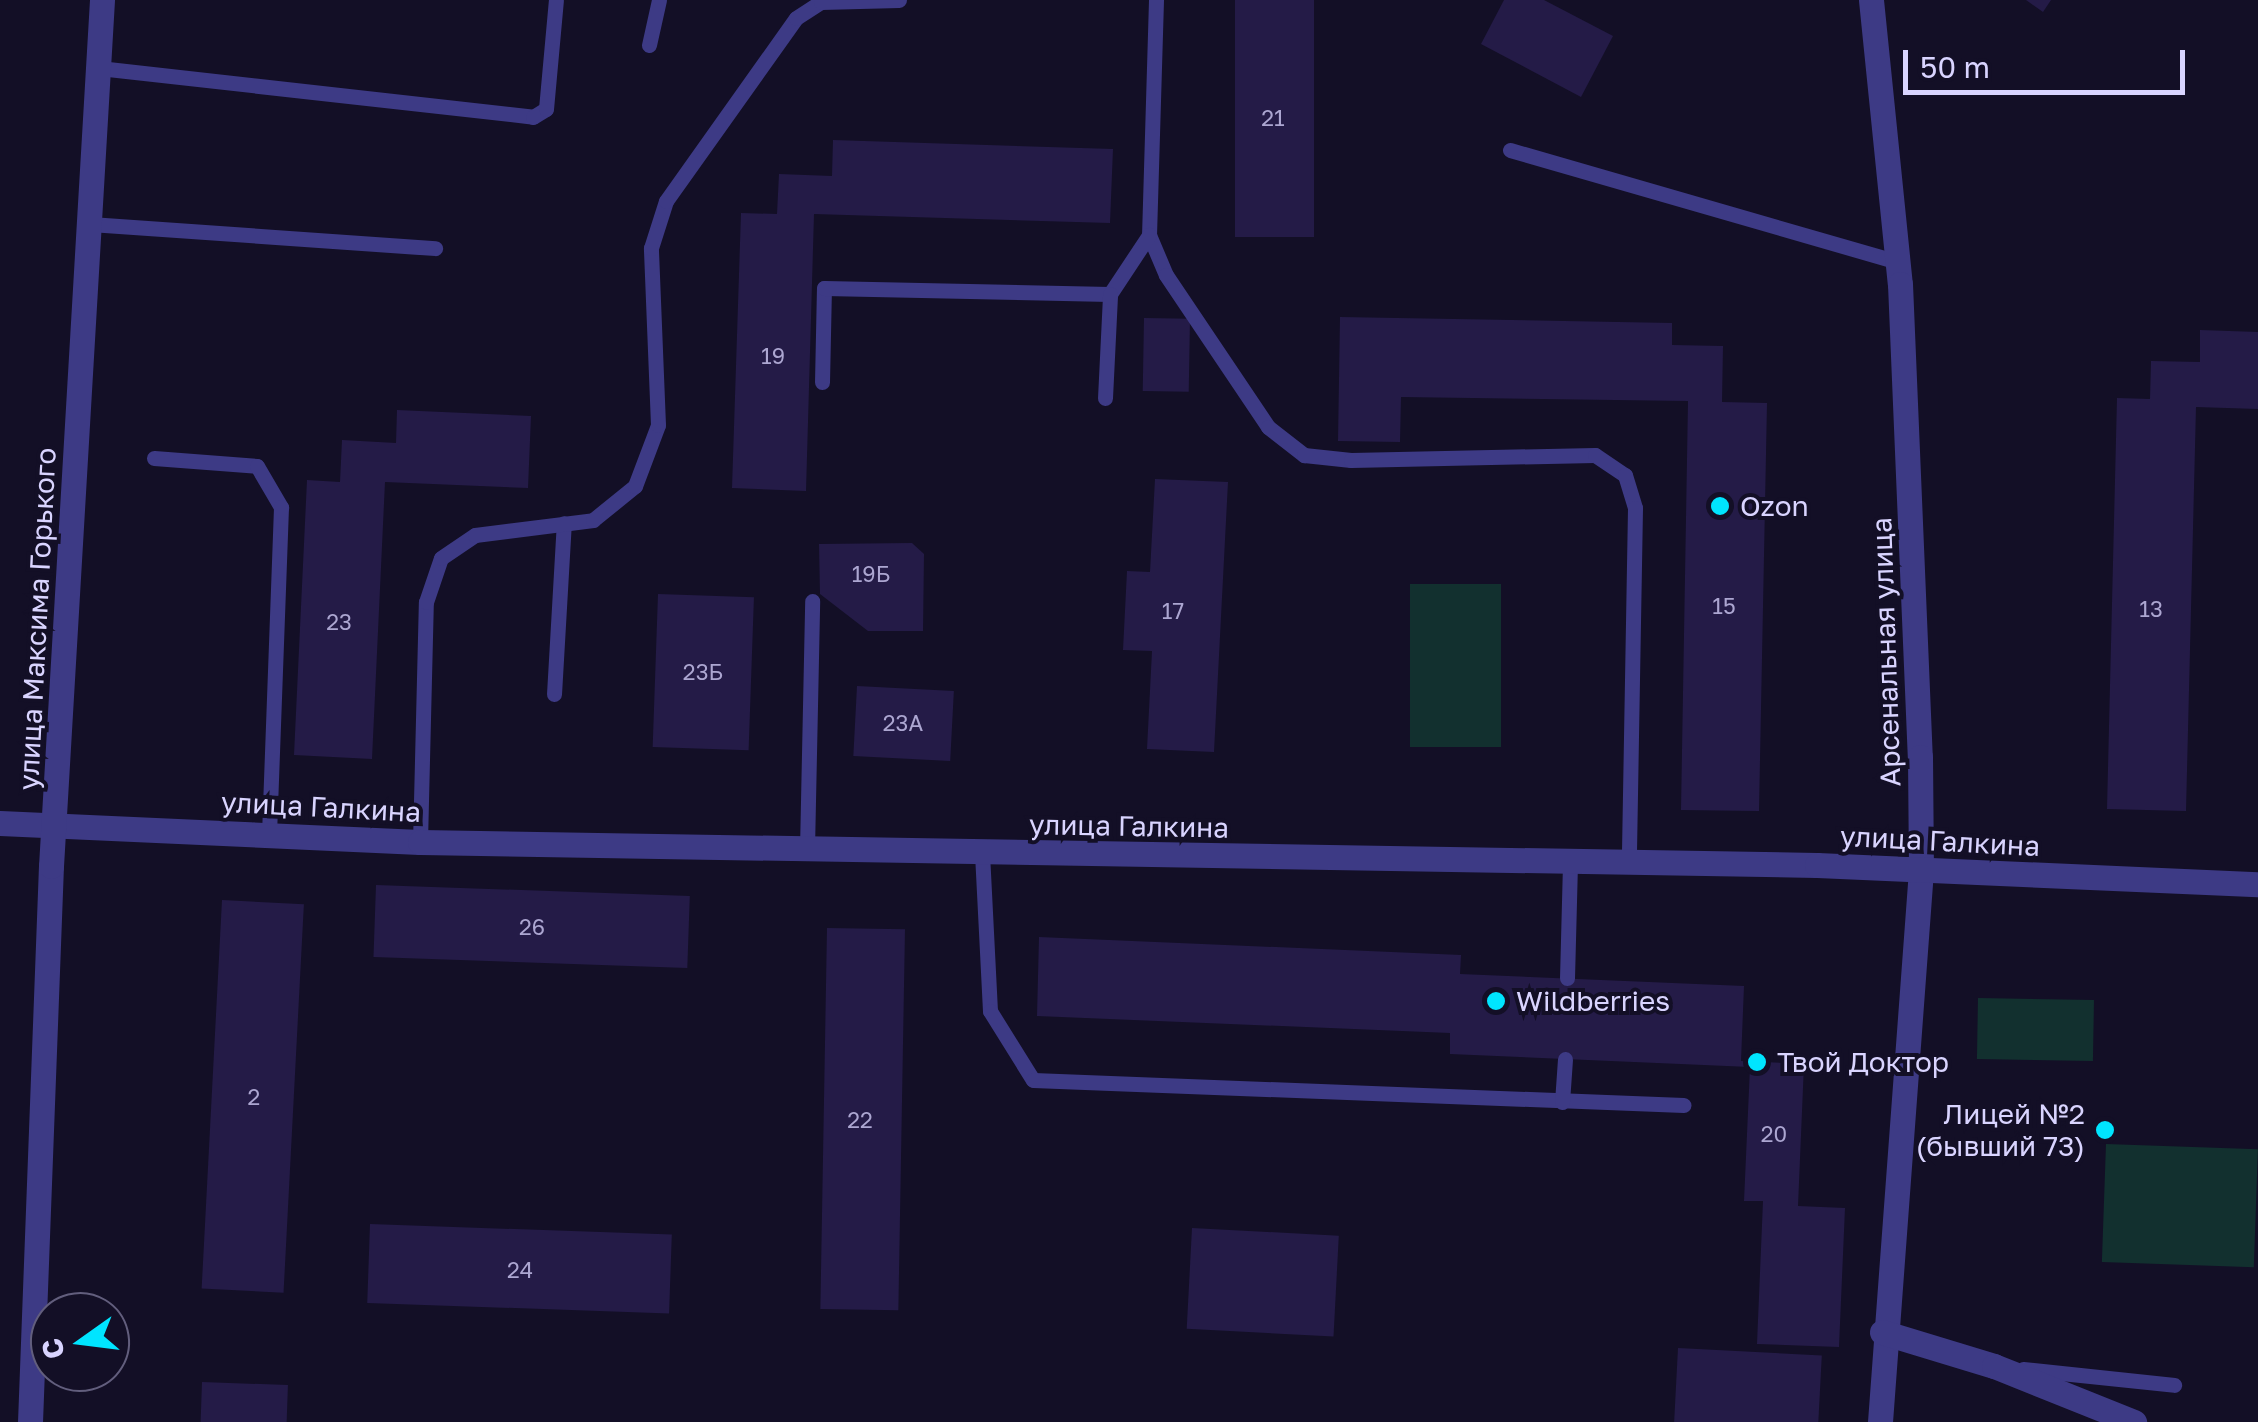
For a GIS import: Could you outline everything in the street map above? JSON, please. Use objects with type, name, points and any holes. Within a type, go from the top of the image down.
[{"type":"street","name":"улица Максима Горького","points":[[30,1422],[56,824],[102,0]]},
{"type":"street","name":"Арсенальная улица","points":[[1871,0],[1897,262],[1918,590],[1921,870],[1882,1332],[1880,1422]]},
{"type":"street","name":"улица Галкина","points":[[0,823],[420,842],[1921,870],[2258,884]]},
{"type":"street","points":[[1882,1332],[1994,1366],[2134,1422]]},
{"type":"lane","points":[[98,68],[533,117],[546,109],[556,0]]},
{"type":"lane","points":[[649,45],[659,0]]},
{"type":"lane","points":[[796,18],[800,0]]},
{"type":"lane","points":[[420,842],[426,602],[441,558],[475,535],[593,520],[634,486],[658,425],[651,248],[666,201],[796,18],[820,2],[898,0]]},
{"type":"lane","points":[[1156,0],[1149,235],[1166,274],[1268,427],[1304,455],[1351,460],[1595,455],[1625,475],[1635,522],[1629,864]]},
{"type":"lane","points":[[1510,150],[1897,262]]},
{"type":"lane","points":[[90,224],[435,248]]},
{"type":"lane","points":[[1106,398],[1110,294],[1149,235]]},
{"type":"lane","points":[[822,382],[824,288],[1110,294]]},
{"type":"lane","points":[[154,458],[257,466],[281,507],[269,834]]},
{"type":"lane","points":[[554,694],[564,524]]},
{"type":"lane","points":[[808,849],[812,602]]},
{"type":"lane","points":[[982,853],[990,1011],[1033,1080],[1684,1105]]},
{"type":"lane","points":[[1567,978],[1570,864]]},
{"type":"lane","points":[[1562,1102],[1565,1059]]},
{"type":"lane","points":[[1994,1366],[2174,1385]]},
{"type":"green space","points":[[1410,584],[1501,584],[1501,747],[1410,747]]},
{"type":"green space","points":[[1978,998],[2094,1000],[2093,1061],[1977,1059]]},
{"type":"green space","points":[[2106,1144],[2258,1149],[2254,1267],[2102,1262]]},
{"type":"building","points":[[1235,0],[1314,0],[1314,237],[1235,237]]},
{"type":"building","points":[[1504,0],[1544,0],[1613,36],[1581,97],[1481,44]]},
{"type":"building","points":[[2026,0],[2051,0],[2043,12]]},
{"type":"building","points":[[833,140],[1113,149],[1110,223],[814,214],[806,491],[732,488],[741,213],[777,214],[779,174],[832,176]]},
{"type":"building","points":[[1340,317],[1672,323],[1672,345],[1723,346],[1722,402],[1767,403],[1759,811],[1681,810],[1688,401],[1401,397],[1400,442],[1338,441]]},
{"type":"building","points":[[1144,318],[1190,319],[1189,392],[1143,391]]},
{"type":"building","points":[[2200,330],[2258,332],[2258,409],[2196,407],[2186,811],[2107,809],[2117,398],[2150,399],[2151,361],[2200,362]]},
{"type":"building","points":[[397,410],[531,416],[528,488],[385,482],[372,759],[294,755],[307,480],[340,482],[342,440],[396,443]]},
{"type":"building","points":[[1155,479],[1228,482],[1214,752],[1147,749],[1152,651],[1123,650],[1127,571],[1150,572]]},
{"type":"building","points":[[912,543],[924,554],[923,631],[868,631],[820,594],[819,544]]},
{"type":"building","points":[[658,594],[754,597],[749,750],[653,747]]},
{"type":"building","points":[[857,686],[954,691],[950,761],[853,756]]},
{"type":"building","points":[[376,885],[690,896],[687,968],[373,957]]},
{"type":"building","points":[[222,900],[304,904],[284,1293],[202,1288]]},
{"type":"building","points":[[827,928],[905,929],[898,1310],[820,1309]]},
{"type":"building","points":[[1039,937],[1461,955],[1460,974],[1744,986],[1741,1061],[1804,1064],[1798,1206],[1845,1208],[1839,1347],[1757,1344],[1763,1201],[1744,1201],[1750,1067],[1450,1054],[1450,1033],[1037,1016]]},
{"type":"building","points":[[370,1224],[672,1235],[669,1313],[367,1303]]},
{"type":"building","points":[[1192,1228],[1339,1236],[1334,1337],[1187,1329]]},
{"type":"building","points":[[1678,1348],[1822,1356],[1818,1422],[1674,1422]]},
{"type":"building","points":[[202,1382],[288,1385],[287,1422],[201,1422]]},
{"type":"place","name":"Ozon","points":[[1720,506]]},
{"type":"place","name":"Wildberries","points":[[1496,1001]]},
{"type":"place","name":"Твой Доктор","points":[[1757,1062]]},
{"type":"place","name":"Лицей №2 (бывший 73)","points":[[2105,1130]]}]
